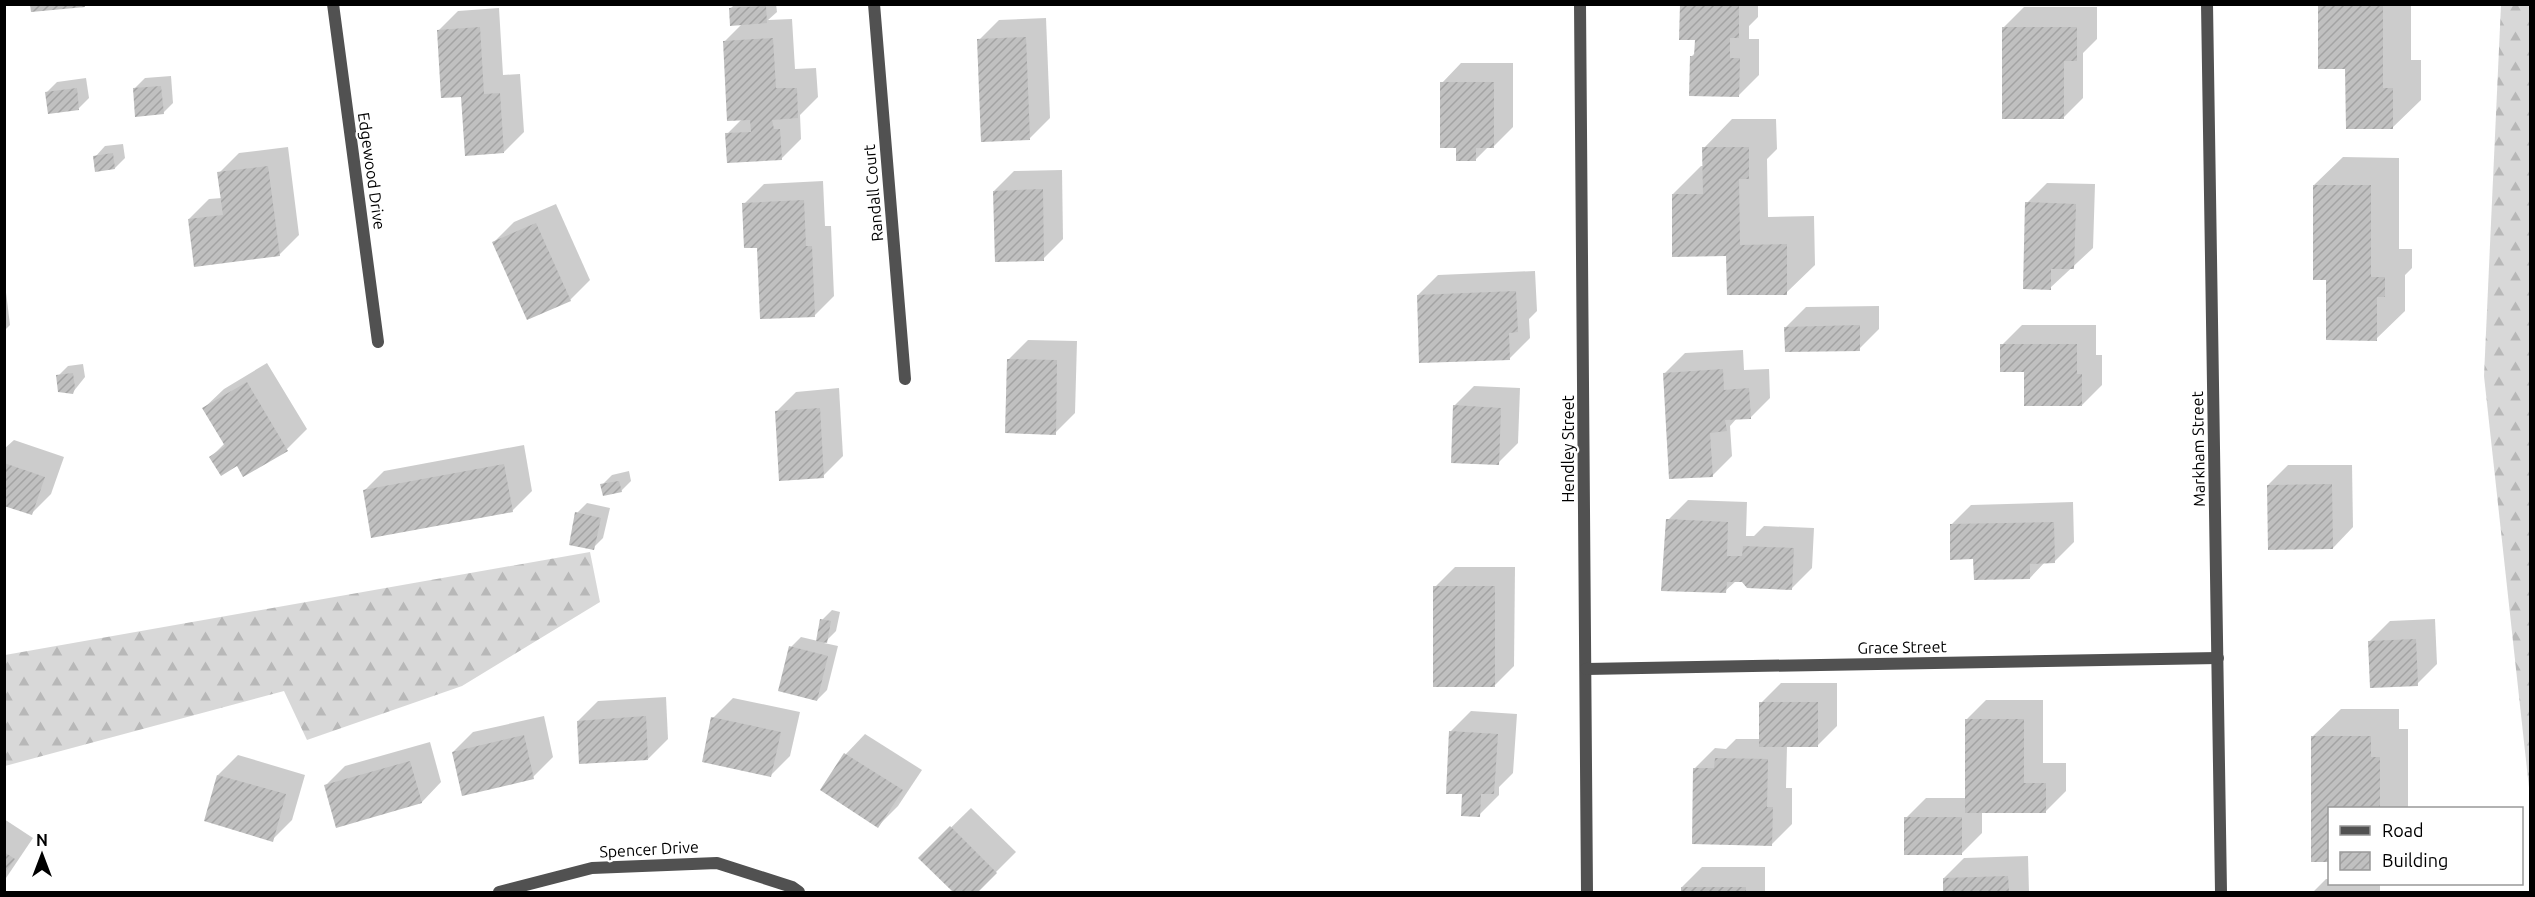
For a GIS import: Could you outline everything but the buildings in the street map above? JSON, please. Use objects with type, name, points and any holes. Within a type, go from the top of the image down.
[{"type":"street","name":"Edgewood Drive","points":[[333,4],[378,342]]},
{"type":"street","name":"Randall Court","points":[[874,4],[905,380]]},
{"type":"street","name":"Hendley Street","points":[[1580,4],[1587,892]]},
{"type":"street","name":"Markham Street","points":[[2207,4],[2221,892]]},
{"type":"street","name":"Grace Street","points":[[1586,669],[2218,658]]},
{"type":"street","name":"Spencer Drive","points":[[498,892],[592,868],[717,863],[792,887],[799,892]]},
{"type":"green space","points":[[2501,5],[2530,5],[2530,797],[2484,376]]},
{"type":"green space","points":[[590,552],[600,602],[462,686],[307,740],[284,691],[5,766],[5,655]]}]
